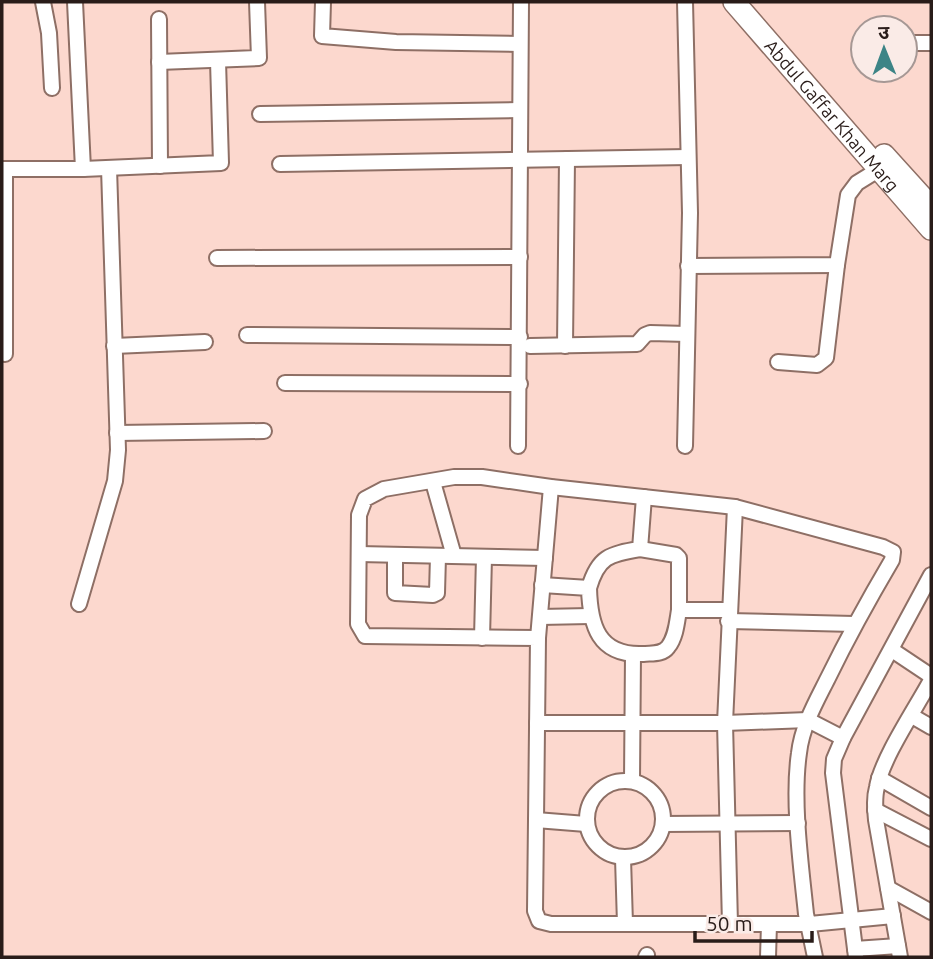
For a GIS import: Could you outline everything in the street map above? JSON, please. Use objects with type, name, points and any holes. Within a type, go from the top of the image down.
[{"type":"main road","name":"Abdul Gaffar Khan Marg","points":[[734,2],[931,229]]},
{"type":"main road","name":"Abdul Gaffar Khan Marg","points":[[753,2],[931,207]]},
{"type":"street","points":[[43,2],[49,33],[52,88]]},
{"type":"street","points":[[75,2],[83,169]]},
{"type":"street","points":[[159,62],[259,58],[257,2]]},
{"type":"street","points":[[323,2],[322,36],[396,42],[520,44]]},
{"type":"street","points":[[518,446],[520,384],[525,341],[520,257],[521,2]]},
{"type":"street","points":[[685,2],[690,214],[685,446]]},
{"type":"street","points":[[159,19],[160,166]]},
{"type":"street","points":[[5,354],[4,170],[221,163],[218,61]]},
{"type":"street","points":[[260,114],[519,110]]},
{"type":"street","points":[[280,164],[688,157]]},
{"type":"street","points":[[565,346],[567,159]]},
{"type":"street","points":[[79,604],[115,481],[118,450],[109,168]]},
{"type":"street","points":[[778,362],[817,365],[826,358],[848,195],[857,183],[878,170]]},
{"type":"street","points":[[217,258],[520,257]]},
{"type":"street","points":[[688,267],[837,265]]},
{"type":"street","points":[[247,335],[525,341],[565,346],[637,344],[650,333],[687,334]]},
{"type":"street","points":[[114,346],[205,342]]},
{"type":"street","points":[[285,383],[520,384]]},
{"type":"street","points":[[117,433],[264,431]]},
{"type":"street","points":[[538,638],[365,636],[358,624],[359,515],[365,499],[384,489],[454,477],[482,477],[735,507],[884,547],[893,552],[892,560],[855,624],[808,720],[799,752],[798,823],[806,914],[815,957]]},
{"type":"street","points":[[433,481],[454,556]]},
{"type":"street","points":[[551,487],[538,638],[535,911],[539,921],[551,924],[810,924],[893,916]]},
{"type":"street","points":[[640,550],[644,497]]},
{"type":"street","points":[[730,924],[726,723],[728,616],[735,507]]},
{"type":"street","points":[[640,550],[676,555],[679,558],[679,610],[675,633],[666,650],[660,653],[633,654],[609,646],[598,635],[590,617],[589,588],[595,569],[603,560],[618,553],[640,550]]},
{"type":"street","points":[[359,554],[545,558]]},
{"type":"street","points":[[395,555],[395,593],[433,596],[437,593],[438,556]]},
{"type":"street","points":[[482,638],[484,557]]},
{"type":"street","points":[[892,650],[931,680],[879,778],[875,810],[899,952],[855,953],[833,773],[834,759],[931,575]]},
{"type":"street","points":[[542,584],[589,588]]},
{"type":"street","points":[[679,610],[855,624]]},
{"type":"street","points":[[540,617],[590,617]]},
{"type":"street","points":[[632,781],[633,654]]},
{"type":"street","points":[[912,716],[931,727]]},
{"type":"street","points":[[537,723],[808,720],[843,738]]},
{"type":"street","points":[[879,778],[931,808]]},
{"type":"street","points":[[632,781],[649,789],[658,799],[663,811],[663,824],[654,845],[635,857],[623,858],[603,851],[595,844],[586,824],[592,799],[601,789],[612,783],[632,781]]},
{"type":"street","points":[[875,810],[931,839]]},
{"type":"street","points":[[536,820],[586,824]]},
{"type":"street","points":[[663,824],[798,823]]},
{"type":"street","points":[[623,858],[625,924]]},
{"type":"street","points":[[888,887],[931,912]]},
{"type":"street","points":[[768,957],[769,924]]}]
